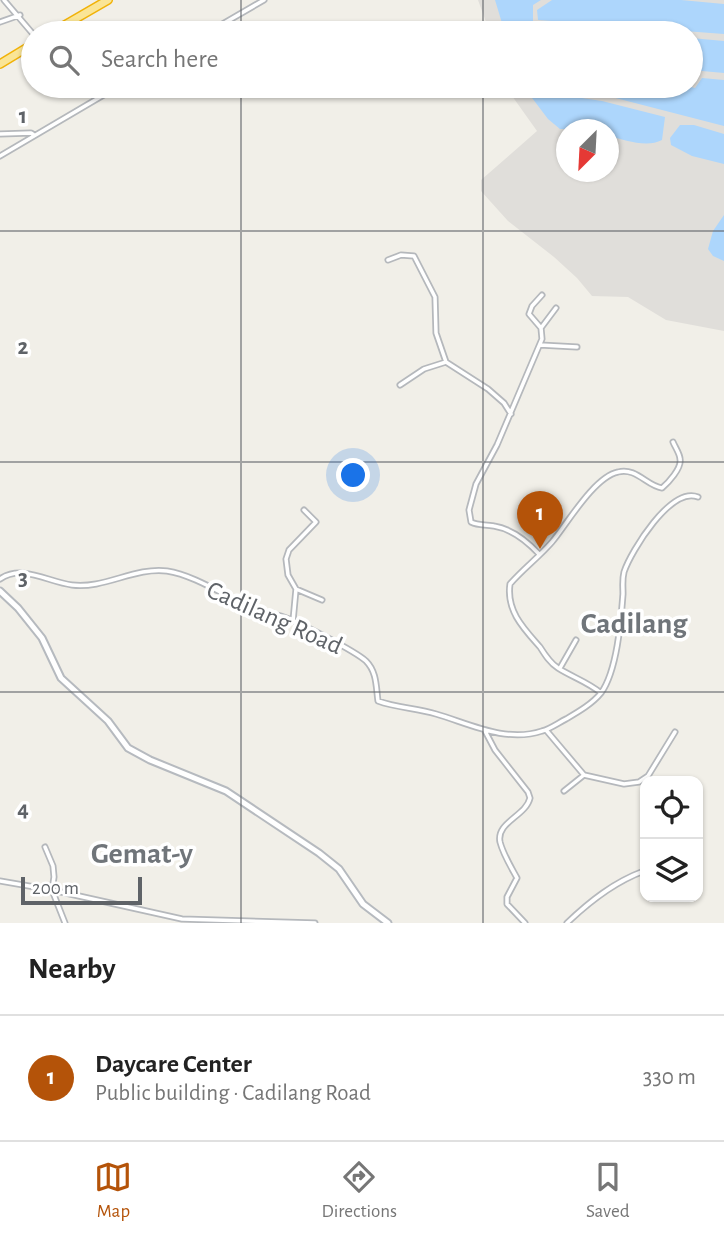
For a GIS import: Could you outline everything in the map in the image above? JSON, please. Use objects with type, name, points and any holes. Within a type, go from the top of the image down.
[{"type":"highway","points":[[72,21],[108,0]]},
{"type":"highway","points":[[0,64],[21,51]]},
{"type":"street","points":[[4,0],[24,21]]},
{"type":"street","points":[[228,21],[264,0]]},
{"type":"street","points":[[0,22],[20,15]]},
{"type":"street","points":[[0,156],[98,98]]},
{"type":"street","points":[[0,134],[31,132],[34,135]]},
{"type":"street","points":[[388,260],[409,254],[414,256],[435,297],[436,333],[446,362],[488,389],[504,403],[511,414]]},
{"type":"street","points":[[539,554],[528,543],[506,529],[477,525],[469,518],[476,484],[497,445],[540,345],[543,334],[541,328],[529,314],[541,295]]},
{"type":"street","points":[[541,328],[556,308]]},
{"type":"street","points":[[540,345],[577,347]]},
{"type":"street","points":[[400,385],[424,369],[446,362]]},
{"type":"street","points":[[673,442],[680,464],[667,484],[662,488],[657,487],[646,478],[626,471],[616,472],[591,492],[550,544],[510,584],[512,607],[519,622],[559,669],[601,693],[612,666],[623,592],[622,579],[629,561],[671,503],[683,496],[698,497]]},
{"type":"street","points":[[293,621],[296,589],[288,575],[286,559],[289,550],[316,522],[304,510]]},
{"type":"street","name":"Cadilang Road","points":[[0,579],[9,573],[18,573],[37,575],[71,585],[100,584],[143,572],[166,571],[183,576],[253,608],[293,621],[365,660],[374,672],[378,701],[393,706],[415,708],[485,730],[525,735],[546,730],[592,702],[601,693]]},
{"type":"street","points":[[296,589],[322,600]]},
{"type":"street","points":[[0,591],[42,638],[61,678],[108,721],[128,748],[150,760],[226,791],[319,853],[339,869],[363,904],[387,923]]},
{"type":"street","points":[[559,669],[576,640]]},
{"type":"street","points":[[485,730],[495,750],[530,798],[523,811],[504,827],[500,836],[500,844],[517,878],[507,897],[507,904],[525,923]]},
{"type":"street","points":[[546,730],[584,775],[624,784],[639,782],[648,776],[674,732]]},
{"type":"street","points":[[564,791],[584,775]]},
{"type":"street","points":[[45,847],[54,877],[52,890],[65,923]]},
{"type":"street","points":[[567,923],[589,902],[625,878],[640,873]]},
{"type":"street","points":[[0,881],[182,919],[315,923]]},
{"type":"shaded area","points":[[478,0],[724,0],[724,331],[666,320],[628,297],[592,296],[554,257],[508,221],[481,191],[481,180],[537,131],[514,98],[703,98],[703,21],[486,21]]},
{"type":"water","points":[[495,0],[541,0],[533,5],[533,21],[501,21]]},
{"type":"water","points":[[552,0],[681,0],[724,4],[724,34],[703,32],[703,21],[551,21],[538,20],[537,10]]},
{"type":"water","points":[[703,39],[724,41],[724,73],[703,71]]},
{"type":"water","points":[[703,78],[724,80],[724,126],[616,98],[703,98]]},
{"type":"water","points":[[532,98],[582,98],[665,117],[662,140],[650,143],[619,139],[619,119],[556,119],[556,126]]},
{"type":"water","points":[[680,125],[694,125],[724,134],[724,164],[692,156],[671,145],[670,138]]},
{"type":"water","points":[[724,215],[724,261],[713,256],[708,249],[713,231]]},
{"type":"place","name":"Daycare Center","points":[[540,549]]},
{"type":"district","name":"Cadilang","points":[[634,623]]},
{"type":"district","name":"Gemat-y","points":[[142,853]]}]
